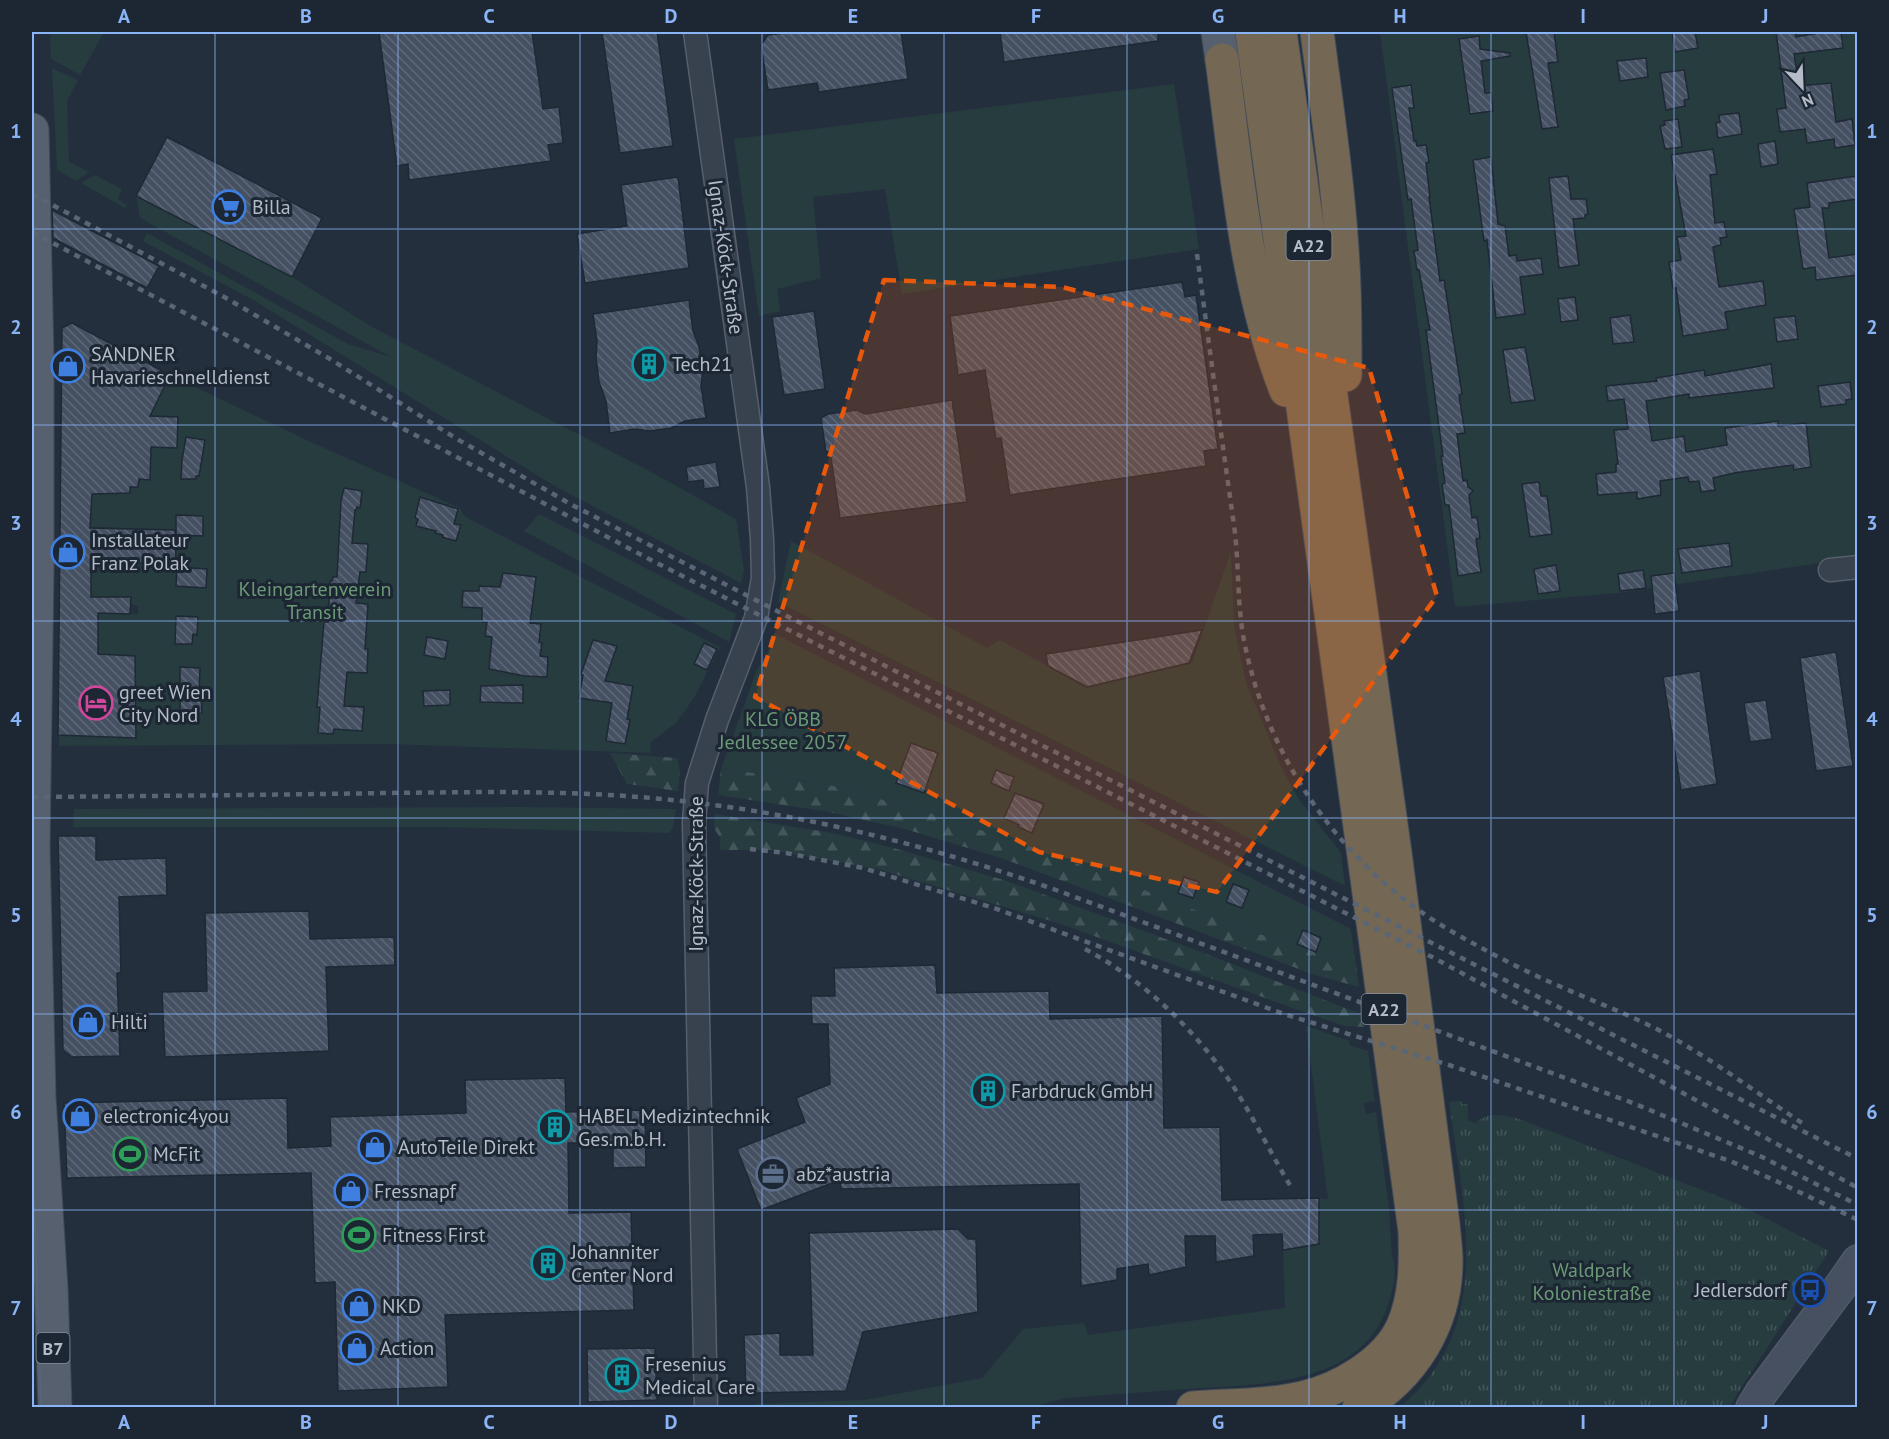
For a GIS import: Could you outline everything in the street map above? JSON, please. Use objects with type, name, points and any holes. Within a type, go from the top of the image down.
[{"type":"highway","name":"A22","points":[[1252,32],[1395,853],[1446,1262],[1442,1299],[1429,1336],[1408,1369],[1380,1396],[1359,1407]]},
{"type":"highway","name":"A22","points":[[1193,1407],[1303,1398],[1334,1388],[1361,1374],[1383,1353],[1402,1327],[1412,1296],[1416,1264],[1415,1231],[1354,787],[1324,454],[1280,32]]},
{"type":"highway","points":[[1317,32],[1333,156],[1344,287],[1346,383],[1324,454]]},
{"type":"highway","points":[[1220,46],[1246,236],[1261,306],[1280,372],[1324,454]]},
{"type":"main road","name":"B7","points":[[32,130],[37,360],[33,860],[39,1098],[51,1289],[55,1407]]},
{"type":"street","name":"Ignaz-Köck-Straße","points":[[696,32],[758,487],[763,554],[763,578],[756,618],[717,720],[697,783],[694,822],[706,1407]]},
{"type":"street","points":[[1830,570],[1857,567]]},
{"type":"street","points":[[1752,1407],[1857,1261]]},
{"type":"highlighted area","points":[[884,280],[1062,287],[1369,368],[1437,596],[1217,892],[1039,852],[755,697]]},
{"type":"green space","points":[[50,32],[104,32],[80,75],[51,59]]},
{"type":"green space","points":[[1380,32],[1857,32],[1857,554],[1840,556],[1840,560],[1618,593],[1455,607]]},
{"type":"green space","points":[[52,68],[78,80],[67,101],[69,162],[89,172],[76,181],[57,170]]},
{"type":"green space","points":[[1174,84],[1199,249],[902,294],[885,189],[813,197],[821,278],[777,289],[780,311],[759,316],[734,139]]},
{"type":"green space","points":[[95,175],[122,189],[118,199],[127,205],[125,208],[81,183]]},
{"type":"green space","points":[[136,196],[292,277],[374,328],[653,473],[736,519],[744,570],[741,583],[558,488],[255,301],[143,241],[147,233],[348,344],[391,357],[140,218]]},
{"type":"green space","name":"Kleingartenverein Transit","points":[[170,375],[313,443],[460,508],[464,516],[720,647],[694,698],[677,722],[650,743],[651,753],[388,744],[59,746],[59,652],[98,654],[98,613],[138,614],[138,606],[131,604],[131,597],[91,597],[91,562],[174,530],[90,527],[92,494],[130,493],[130,487],[138,486],[139,479],[150,479],[152,412]]},
{"type":"green space","points":[[539,514],[736,614],[729,642],[524,531]]},
{"type":"green space","points":[[791,541],[987,648],[1000,640],[1087,688],[1192,663],[1231,552],[1234,625],[1246,683],[1282,769],[1299,799],[1341,853],[1345,886],[778,602]]},
{"type":"green space","name":"KLG ÖBB Jedlessee 2057","points":[[773,633],[1351,929],[1356,965],[1293,942],[1254,933],[1055,855],[930,813],[833,786],[721,769],[756,672],[771,646]]},
{"type":"green space","points":[[610,753],[677,758],[680,771],[678,791],[627,784]]},
{"type":"green space","points":[[721,769],[833,786],[930,813],[1055,855],[1254,933],[1293,942],[1356,965],[1359,987],[1312,974],[1001,858],[905,829],[824,811],[718,795]]},
{"type":"green space","points":[[524,807],[676,809],[673,828],[669,833],[445,827],[73,827],[74,809]]},
{"type":"green space","points":[[715,814],[832,833],[890,847],[1007,881],[1204,953],[1363,1015],[1365,1027],[1345,1026],[1061,924],[878,869],[770,850],[720,850],[720,838],[714,828]]},
{"type":"green space","points":[[1306,1026],[1350,1041],[1349,1045],[1368,1051],[1375,1101],[1364,1103],[1366,1114],[1376,1112],[1395,1274],[1388,1305],[1375,1332],[1355,1352],[1331,1366],[1304,1376],[1275,1382],[1065,1398],[1033,1407],[754,1408],[754,1404],[864,1400],[982,1378],[1023,1329],[1084,1323],[1088,1335],[1285,1308],[1283,1250],[1319,1244],[1319,1198],[1328,1199]]},
{"type":"green space","name":"Waldpark Koloniestraße","points":[[1461,1101],[1462,1104],[1468,1104],[1468,1120],[1475,1123],[1492,1115],[1522,1120],[1738,1204],[1829,1251],[1729,1407],[1400,1407],[1430,1376],[1450,1341],[1462,1304],[1466,1265],[1465,1225],[1449,1102]]},
{"type":"building","points":[[379,32],[532,32],[543,109],[559,107],[563,143],[548,145],[551,161],[409,180],[408,164],[397,166]]},
{"type":"building","points":[[602,32],[657,32],[673,146],[620,153]]},
{"type":"building","points":[[793,32],[901,32],[908,79],[819,92],[817,83],[768,90],[761,45],[768,35]]},
{"type":"building","points":[[1000,32],[1158,32],[1158,41],[1004,62]]},
{"type":"building","points":[[1526,32],[1554,32],[1558,62],[1548,63],[1558,127],[1542,129]]},
{"type":"building","points":[[1672,32],[1695,32],[1698,48],[1675,52]]},
{"type":"building","points":[[1776,32],[1795,32],[1796,37],[1841,32],[1843,48],[1794,54],[1799,86],[1831,83],[1836,122],[1852,119],[1855,145],[1835,148],[1834,139],[1807,143],[1805,129],[1780,132],[1777,109],[1786,108]]},
{"type":"building","points":[[1479,36],[1480,49],[1510,53],[1510,56],[1481,61],[1485,93],[1491,93],[1493,111],[1470,114],[1459,39]]},
{"type":"building","points":[[1646,58],[1648,77],[1620,81],[1617,61]]},
{"type":"building","points":[[1684,70],[1689,99],[1684,100],[1685,106],[1666,110],[1660,73]]},
{"type":"building","points":[[1411,85],[1414,108],[1409,108],[1414,141],[1417,146],[1426,145],[1429,162],[1426,163],[1429,197],[1440,281],[1444,280],[1462,394],[1459,395],[1465,433],[1457,434],[1463,481],[1467,480],[1468,487],[1473,491],[1469,495],[1472,518],[1477,517],[1480,538],[1476,539],[1481,572],[1458,576],[1449,505],[1445,505],[1442,484],[1445,483],[1441,456],[1443,456],[1426,330],[1430,330],[1414,251],[1418,250],[1411,199],[1408,200],[1392,88]]},
{"type":"building","points":[[1739,113],[1742,134],[1718,138],[1716,123],[1720,122],[1719,115]]},
{"type":"building","points":[[1678,119],[1682,147],[1665,149],[1660,126],[1665,125],[1664,121]]},
{"type":"building","name":"Billa","points":[[167,137],[322,218],[292,277],[136,196]]},
{"type":"building","points":[[1775,141],[1778,164],[1761,167],[1758,144]]},
{"type":"building","points":[[1713,149],[1717,174],[1710,175],[1715,223],[1724,222],[1727,237],[1720,238],[1721,245],[1713,247],[1719,287],[1763,281],[1766,305],[1725,312],[1728,329],[1683,336],[1676,288],[1673,288],[1669,262],[1681,260],[1677,237],[1686,236],[1671,155]]},
{"type":"building","points":[[1491,157],[1498,224],[1505,226],[1509,256],[1516,255],[1517,261],[1541,258],[1543,274],[1520,277],[1525,314],[1496,318],[1487,240],[1484,241],[1473,160]]},
{"type":"building","points":[[1568,176],[1571,199],[1586,199],[1588,214],[1585,218],[1573,219],[1579,265],[1559,268],[1549,178]]},
{"type":"building","points":[[1857,176],[1857,199],[1829,203],[1829,208],[1822,208],[1829,258],[1857,254],[1857,275],[1816,280],[1815,267],[1803,269],[1794,209],[1810,207],[1807,183]]},
{"type":"building","points":[[678,177],[689,268],[585,283],[577,234],[627,226],[621,185]]},
{"type":"building","points":[[52,210],[159,266],[147,288],[53,238]]},
{"type":"building","points":[[1182,282],[1185,297],[1196,295],[1218,449],[1204,451],[1206,466],[1010,495],[1001,438],[996,439],[985,370],[958,375],[950,316]]},
{"type":"building","points":[[1575,297],[1578,320],[1561,322],[1558,299]]},
{"type":"building","name":"Tech21","points":[[689,300],[693,331],[699,347],[703,370],[701,386],[706,418],[685,421],[671,428],[650,431],[635,429],[610,433],[606,401],[599,382],[593,314]]},
{"type":"building","points":[[814,311],[825,389],[784,395],[772,317]]},
{"type":"building","points":[[1630,315],[1634,342],[1613,344],[1610,318]]},
{"type":"building","points":[[1795,316],[1798,339],[1777,342],[1774,318]]},
{"type":"building","points":[[72,323],[170,375],[150,416],[178,417],[177,448],[151,447],[150,480],[139,479],[138,487],[130,487],[130,493],[92,494],[90,528],[175,530],[176,564],[91,562],[91,597],[131,597],[130,614],[98,613],[98,654],[135,656],[136,738],[58,735],[62,328]]},
{"type":"building","points":[[1525,347],[1535,400],[1511,403],[1503,350]]},
{"type":"building","points":[[1771,364],[1774,388],[1689,398],[1689,394],[1646,401],[1652,441],[1684,436],[1686,452],[1727,445],[1725,428],[1778,421],[1778,426],[1806,423],[1811,467],[1794,470],[1793,465],[1734,473],[1713,478],[1715,490],[1701,492],[1699,481],[1689,482],[1688,477],[1660,481],[1661,495],[1637,499],[1637,492],[1598,495],[1596,474],[1616,472],[1616,464],[1618,464],[1614,430],[1628,429],[1624,399],[1608,401],[1606,386],[1657,381],[1656,378],[1704,370],[1705,376]]},
{"type":"building","points":[[1850,382],[1852,399],[1846,400],[1846,404],[1821,407],[1818,386]]},
{"type":"building","points":[[952,400],[967,502],[840,518],[830,451],[826,452],[821,418],[828,414],[857,410],[865,414]]},
{"type":"building","points":[[186,437],[205,440],[199,476],[196,476],[196,479],[181,479]]},
{"type":"building","points":[[716,462],[720,487],[704,489],[703,480],[688,482],[686,467]]},
{"type":"building","points":[[1539,482],[1541,496],[1547,496],[1552,534],[1530,537],[1522,484]]},
{"type":"building","points":[[344,488],[362,491],[360,508],[357,507],[355,510],[352,543],[368,544],[366,572],[360,572],[356,603],[368,604],[365,649],[368,649],[367,673],[347,672],[344,706],[364,707],[362,731],[334,729],[333,734],[318,733],[320,707],[317,707],[324,622],[328,622],[330,581],[333,577],[337,577],[341,501]]},
{"type":"building","points":[[420,497],[458,509],[454,524],[461,525],[456,541],[442,537],[443,535],[435,533],[436,531],[416,526],[418,519],[415,518]]},
{"type":"building","points":[[176,515],[203,516],[203,536],[176,535]]},
{"type":"building","points":[[1729,543],[1732,566],[1682,573],[1678,549]]},
{"type":"building","points":[[1556,565],[1560,591],[1538,594],[1534,569]]},
{"type":"building","points":[[177,567],[207,569],[206,588],[176,586]]},
{"type":"building","points":[[1643,570],[1646,588],[1620,591],[1618,574]]},
{"type":"building","points":[[503,573],[536,577],[530,623],[541,624],[540,656],[548,657],[547,677],[525,676],[489,669],[492,637],[485,636],[487,622],[482,622],[482,608],[462,607],[463,591],[479,591],[479,586],[500,587]]},
{"type":"building","points":[[1674,573],[1679,611],[1655,614],[1651,576]]},
{"type":"building","points":[[176,616],[198,617],[197,635],[193,634],[192,644],[175,644]]},
{"type":"building","points":[[1202,630],[1189,663],[1087,687],[1048,666],[1046,654]]},
{"type":"building","points":[[427,637],[448,641],[445,659],[424,655]]},
{"type":"building","points":[[593,640],[617,646],[605,681],[633,686],[625,744],[606,741],[612,703],[579,698],[583,675],[581,674]]},
{"type":"building","points":[[704,643],[717,649],[707,670],[694,664]]},
{"type":"building","points":[[1836,652],[1853,766],[1816,771],[1800,658]]},
{"type":"building","points":[[180,667],[200,668],[199,694],[201,694],[202,713],[195,714],[195,717],[180,717]]},
{"type":"building","points":[[1700,671],[1717,784],[1681,790],[1663,677]]},
{"type":"building","points":[[523,685],[523,703],[480,702],[481,686]]},
{"type":"building","points":[[450,690],[450,705],[424,706],[423,691]]},
{"type":"building","points":[[1766,700],[1772,739],[1750,742],[1744,703]]},
{"type":"building","points":[[911,743],[938,753],[924,793],[896,783]]},
{"type":"building","points":[[996,770],[1014,777],[1009,791],[991,783]]},
{"type":"building","points":[[1015,793],[1044,804],[1032,833],[1004,818]]},
{"type":"building","points":[[58,836],[96,836],[96,860],[166,858],[167,895],[119,897],[121,973],[117,973],[120,1056],[72,1057],[63,1050]]},
{"type":"building","points":[[1184,877],[1199,882],[1193,898],[1178,893]]},
{"type":"building","points":[[1233,884],[1249,890],[1242,908],[1226,902]]},
{"type":"building","points":[[309,911],[310,939],[394,937],[395,965],[326,967],[329,1051],[165,1057],[162,992],[207,991],[205,913]]},
{"type":"building","points":[[1303,930],[1321,938],[1316,952],[1297,944]]},
{"type":"building","name":"Farbdruck GmbH","points":[[935,965],[937,993],[1049,991],[1050,1019],[1162,1016],[1164,1128],[1220,1127],[1222,1200],[1319,1198],[1319,1244],[1283,1250],[1282,1234],[1253,1235],[1254,1256],[1216,1262],[1215,1236],[1185,1236],[1186,1267],[1149,1275],[1148,1264],[1117,1269],[1117,1280],[1081,1286],[1079,1184],[841,1189],[840,1180],[761,1210],[737,1149],[805,1122],[796,1098],[830,1084],[828,1024],[812,1024],[811,996],[835,996],[834,968]]},
{"type":"building","points":[[565,1078],[566,1112],[645,1110],[646,1167],[613,1168],[613,1143],[568,1143],[569,1213],[631,1212],[634,1310],[445,1315],[448,1387],[338,1391],[335,1282],[315,1283],[311,1173],[67,1178],[64,1103],[287,1098],[288,1148],[331,1146],[330,1117],[466,1113],[465,1080]]},
{"type":"building","points":[[958,1229],[968,1239],[976,1239],[978,1312],[863,1332],[846,1391],[746,1393],[744,1335],[780,1333],[780,1355],[813,1355],[809,1233]]},
{"type":"building","name":"Fresenius Medical Care","points":[[655,1348],[657,1400],[588,1402],[587,1349]]},
{"type":"tram line","points":[[32,1171],[41,1408]]},
{"type":"railway","points":[[32,194],[226,298],[330,359],[457,439],[574,506],[1858,1159]]},
{"type":"railway","points":[[32,232],[651,560],[1434,958],[1858,1188]]},
{"type":"railway","points":[[1197,254],[1234,525],[1243,635],[1254,680],[1270,724],[1290,766],[1315,806],[1344,842],[1376,875],[1412,905],[1451,931],[1531,973],[1666,1034],[1802,1123]]},
{"type":"railway","points":[[32,797],[455,792],[593,794],[662,799],[763,812],[862,832],[960,859],[1056,890],[1633,1103],[1760,1156],[1858,1205]]},
{"type":"railway","points":[[750,849],[786,853],[863,868],[994,908],[1284,1014],[1449,1065],[1730,1161],[1858,1220]]},
{"type":"railway","points":[[1085,949],[1127,975],[1146,990],[1199,1041],[1229,1080],[1291,1187]]},
{"type":"place","name":"Billa","points":[[229,207]]},
{"type":"place","name":"Tech21","points":[[649,364]]},
{"type":"place","name":"SANDNER Havarieschnelldienst","points":[[68,366]]},
{"type":"place","name":"Installateur Franz Polak","points":[[68,552]]},
{"type":"place","name":"greet Wien City Nord","points":[[96,703]]},
{"type":"place","name":"Hilti","points":[[88,1022]]},
{"type":"place","name":"Farbdruck GmbH","points":[[988,1091]]},
{"type":"place","name":"electronic4you","points":[[80,1116]]},
{"type":"place","name":"HABEL Medizintechnik Ges.m.b.H.","points":[[555,1127]]},
{"type":"place","name":"AutoTeile Direkt","points":[[375,1147]]},
{"type":"place","name":"McFit","points":[[130,1154]]},
{"type":"place","name":"abz*austria","points":[[773,1174]]},
{"type":"place","name":"Fressnapf","points":[[351,1191]]},
{"type":"place","name":"Fitness First","points":[[359,1235]]},
{"type":"place","name":"Johanniter Center Nord","points":[[548,1263]]},
{"type":"place","name":"Jedlersdorf","points":[[1810,1290]]},
{"type":"place","name":"NKD","points":[[359,1306]]},
{"type":"place","name":"Action","points":[[357,1348]]},
{"type":"place","name":"Fresenius Medical Care","points":[[622,1375]]}]
